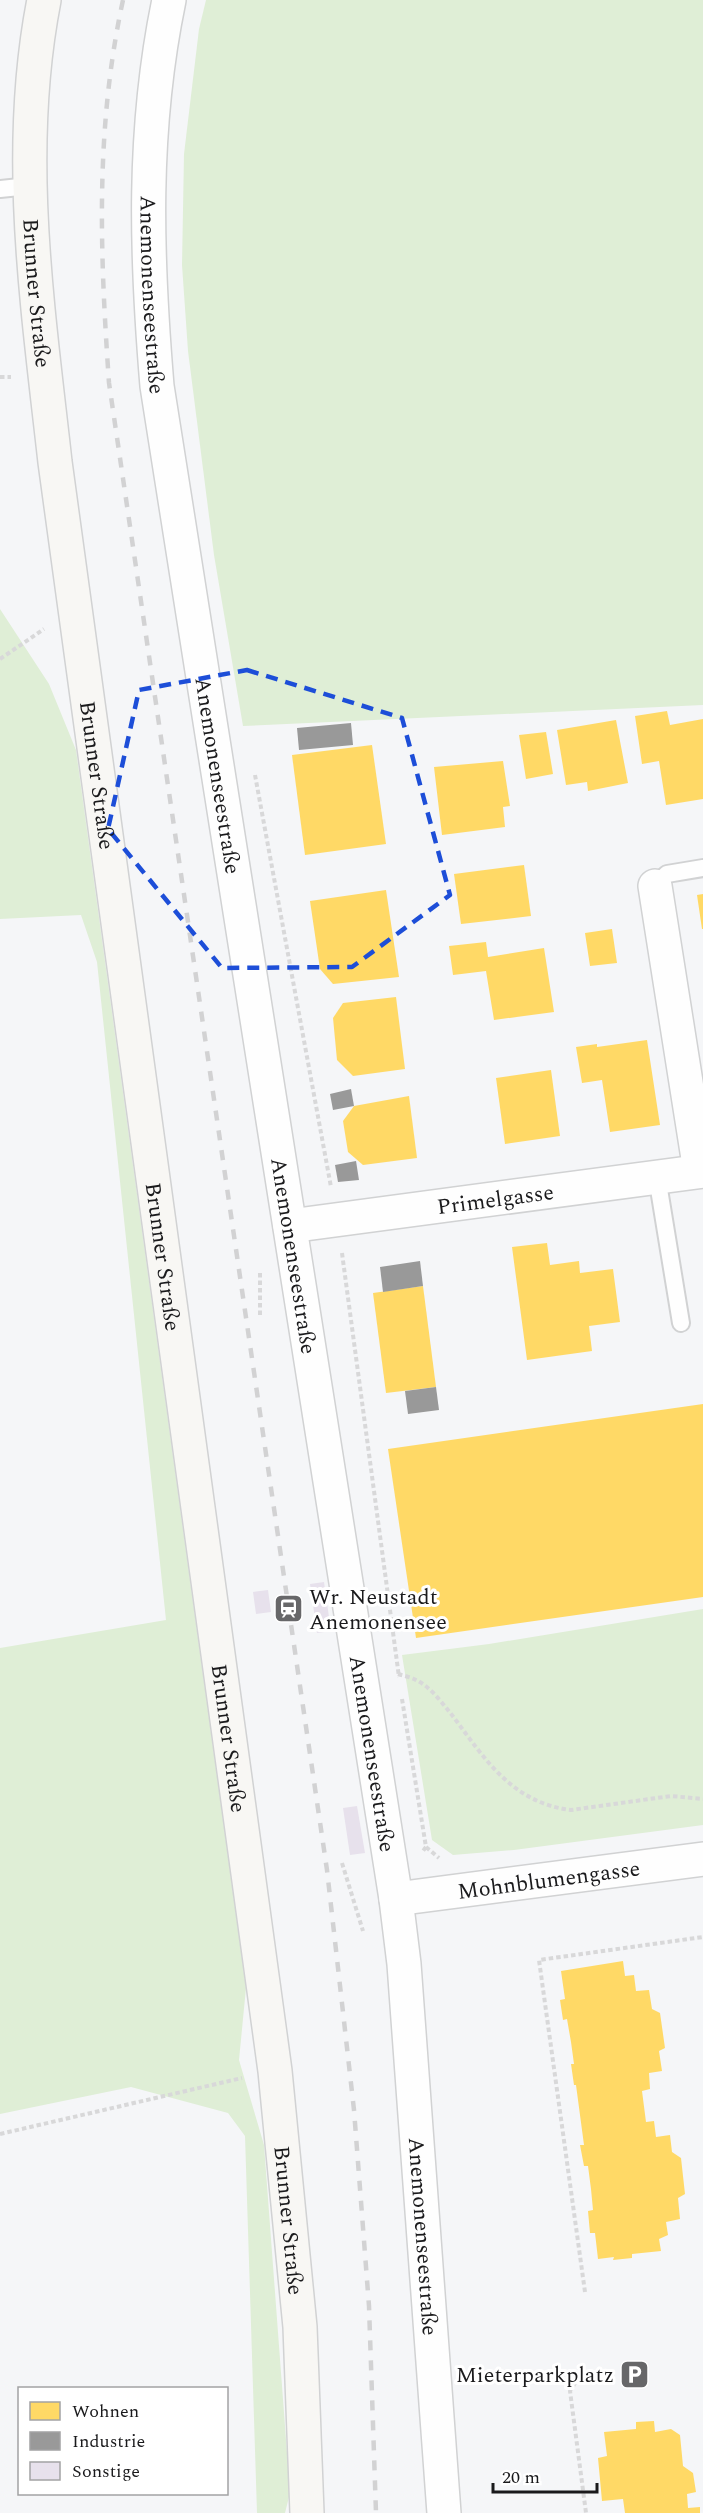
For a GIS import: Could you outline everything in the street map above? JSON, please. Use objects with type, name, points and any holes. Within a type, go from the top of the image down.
[{"type":"main road","name":"Brunner Straße","points":[[44,0],[36,42],[30,110],[15,188],[35,281],[55,462],[76,621],[274,2071],[300,2327],[307,2513]]},
{"type":"street","name":"Anemonenseestraße","points":[[169,0],[158,55],[147,171],[148,285],[157,386],[396,1899],[404,1964],[444,2513]]},
{"type":"street","name":"Primelgasse","points":[[290,1226],[702,1171],[655,886]]},
{"type":"street","name":"Mohnblumengasse","points":[[396,1899],[703,1859]]},
{"type":"lane","points":[[655,886],[667,874],[703,868]]},
{"type":"lane","points":[[657,1177],[681,1323]]},
{"type":"path","points":[[0,660],[46,628],[76,621]]},
{"type":"path","points":[[257,779],[336,1220],[400,1686]]},
{"type":"path","points":[[398,1674],[417,1680],[439,1698],[501,1778],[517,1789],[556,1808],[571,1810],[671,1796],[703,1799]]},
{"type":"path","points":[[396,1899],[426,1847],[402,1697]]},
{"type":"path","points":[[585,2292],[539,1960],[703,1937]]},
{"type":"path","points":[[0,2134],[274,2071]]},
{"type":"path","points":[[575,2383],[570,2391],[586,2513]]},
{"type":"highlighted area","points":[[247,670],[402,718],[450,895],[352,967],[222,968],[108,829],[139,690]]},
{"type":"green space","points":[[206,0],[703,0],[703,705],[243,726],[214,555],[188,351],[182,265],[184,154],[199,29]]},
{"type":"green space","points":[[0,609],[49,684],[76,750],[246,1988],[239,2060],[264,2145],[290,2493],[285,2513],[257,2513],[245,2136],[228,2113],[131,2087],[0,2114],[0,1648],[166,1620],[97,962],[81,915],[0,919]]},
{"type":"green space","points":[[703,1609],[703,1825],[514,1850],[453,1855],[432,1840],[402,1655],[489,1644]]},
{"type":"building: Wohnen","points":[[667,711],[670,725],[703,719],[703,799],[666,805],[659,761],[642,764],[635,716]]},
{"type":"building: Wohnen","points":[[616,720],[628,783],[588,791],[587,782],[566,785],[557,730]]},
{"type":"building: Wohnen","points":[[546,732],[553,774],[526,779],[519,735]]},
{"type":"building: Wohnen","points":[[372,745],[386,844],[305,855],[292,755]]},
{"type":"building: Wohnen","points":[[503,761],[510,806],[503,807],[505,827],[442,835],[434,767]]},
{"type":"building: Wohnen","points":[[524,865],[531,916],[461,924],[454,874]]},
{"type":"building: Wohnen","points":[[386,890],[399,977],[333,984],[320,969],[310,901]]},
{"type":"building: Wohnen","points":[[703,894],[703,929],[702,929],[697,895]]},
{"type":"building: Wohnen","points":[[612,929],[617,963],[590,966],[585,933]]},
{"type":"building: Wohnen","points":[[486,942],[488,957],[544,948],[554,1012],[494,1020],[486,971],[453,975],[449,946]]},
{"type":"building: Wohnen","points":[[396,997],[405,1069],[353,1076],[337,1060],[333,1018],[343,1003]]},
{"type":"building: Wohnen","points":[[647,1040],[660,1125],[610,1132],[602,1080],[582,1083],[576,1047],[597,1044],[597,1047]]},
{"type":"building: Wohnen","points":[[551,1070],[560,1136],[505,1144],[496,1078]]},
{"type":"building: Wohnen","points":[[409,1096],[417,1158],[363,1165],[348,1152],[343,1121],[354,1106]]},
{"type":"building: Wohnen","points":[[547,1243],[550,1265],[579,1261],[580,1273],[613,1269],[620,1322],[589,1326],[592,1351],[527,1360],[512,1247]]},
{"type":"building: Wohnen","points":[[423,1286],[436,1387],[386,1393],[373,1293]]},
{"type":"building: Wohnen","points":[[703,1404],[703,1597],[416,1638],[388,1449]]},
{"type":"building: Wohnen","points":[[623,1961],[625,1976],[634,1975],[636,1991],[649,1990],[652,2009],[660,2013],[665,2048],[659,2051],[662,2071],[649,2073],[650,2089],[642,2091],[646,2122],[654,2121],[656,2137],[670,2135],[672,2152],[681,2158],[685,2194],[678,2198],[680,2219],[666,2222],[668,2235],[659,2239],[661,2251],[632,2254],[632,2258],[613,2260],[614,2257],[598,2259],[595,2233],[590,2233],[588,2211],[593,2210],[591,2189],[588,2166],[584,2166],[580,2145],[584,2145],[571,2064],[574,2064],[571,2042],[567,2019],[563,2020],[560,2000],[565,1999],[561,1971]]},
{"type":"building: Wohnen","points":[[654,2421],[655,2432],[671,2429],[680,2435],[683,2466],[693,2473],[696,2492],[687,2494],[688,2508],[700,2507],[700,2513],[625,2513],[623,2499],[602,2501],[598,2458],[607,2456],[604,2432],[636,2429],[636,2422]]},
{"type":"building: Industrie","points":[[351,723],[353,745],[299,750],[297,728]]},
{"type":"building: Industrie","points":[[351,1089],[354,1106],[333,1110],[330,1094]]},
{"type":"building: Industrie","points":[[356,1161],[359,1180],[338,1182],[335,1165]]},
{"type":"building: Industrie","points":[[420,1261],[423,1286],[383,1292],[380,1267]]},
{"type":"building: Industrie","points":[[436,1387],[439,1410],[408,1414],[405,1391]]},
{"type":"building: Sonstige","points":[[324,1582],[331,1631],[317,1633],[310,1584]]},
{"type":"building: Sonstige","points":[[268,1590],[271,1612],[256,1614],[253,1592]]},
{"type":"building: Sonstige","points":[[357,1806],[365,1853],[350,1855],[343,1808]]},
{"type":"railway","points":[[123,0],[108,96],[102,191],[103,286],[109,383],[327,1870],[354,2110],[369,2306],[376,2513]]},
{"type":"place","name":"Wr. Neustadt Anemonensee","points":[[288,1609]]},
{"type":"place","name":"Mieterparkplatz","points":[[635,2374]]}]
